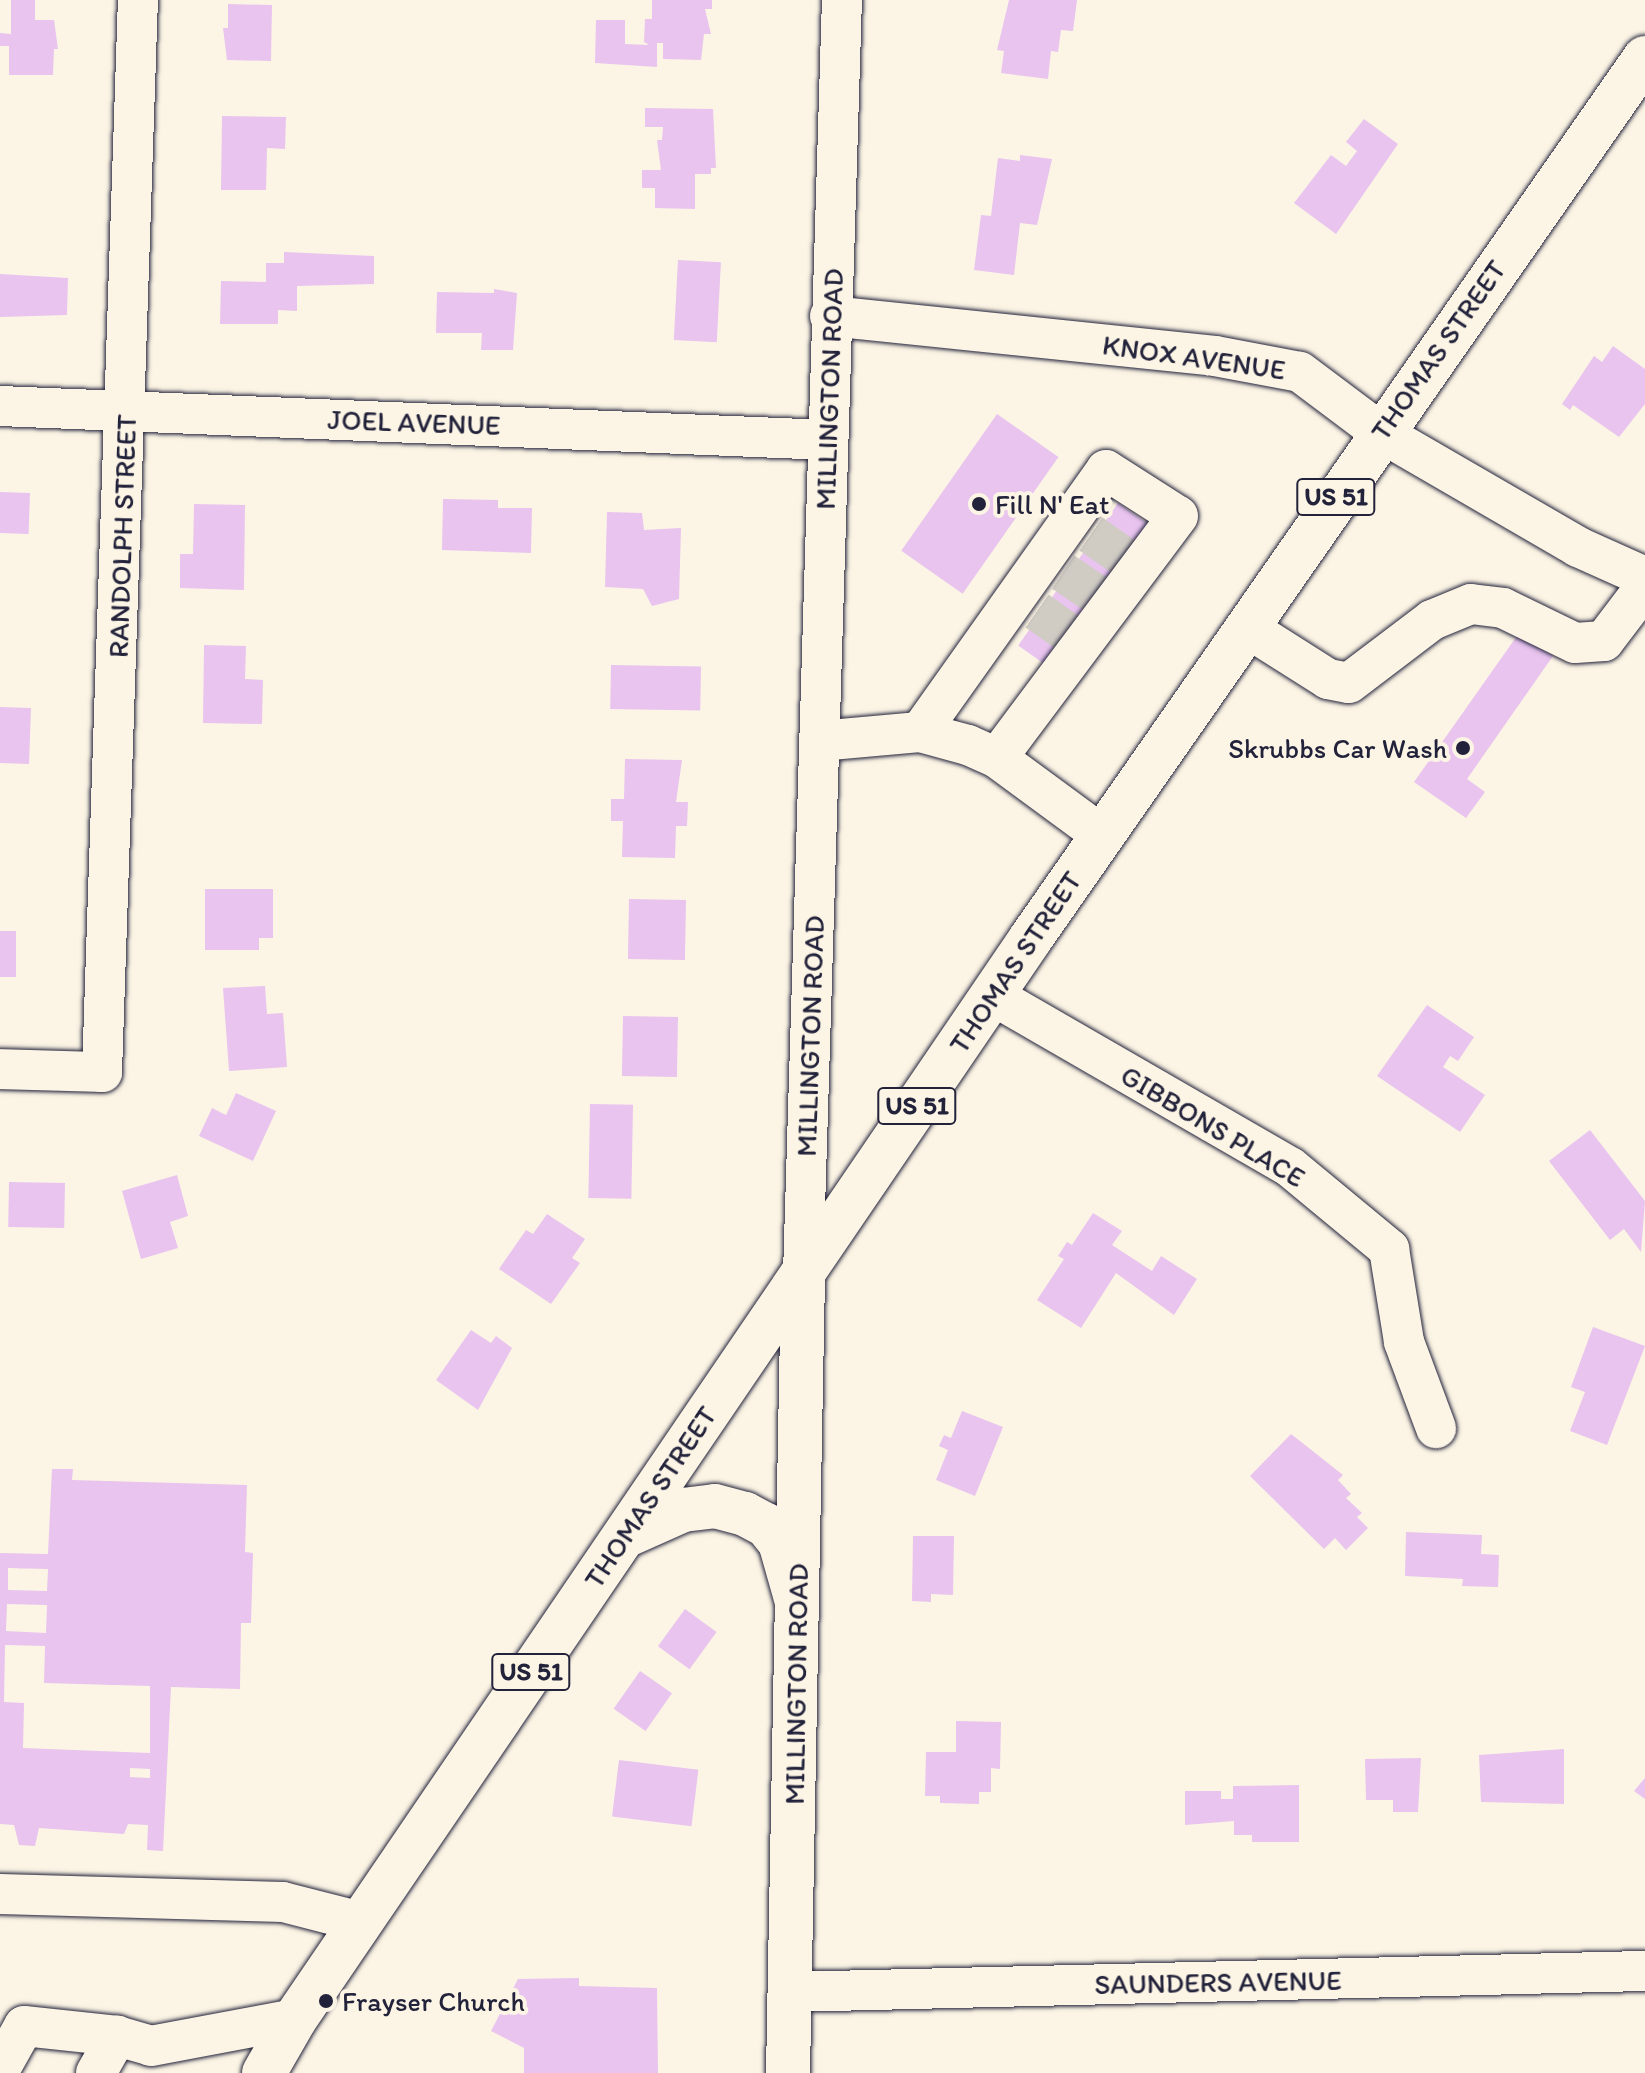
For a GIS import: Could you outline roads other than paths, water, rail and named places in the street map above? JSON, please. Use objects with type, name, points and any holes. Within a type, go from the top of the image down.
[{"type":"main road","name":"THOMAS STREET","points":[[264,2073],[295,2019],[992,995],[1380,432],[1645,58]]},
{"type":"main road","name":"MILLINGTON ROAD","points":[[788,2073],[803,1274]]},
{"type":"main road","points":[[623,1537],[653,1519],[683,1510],[715,1506],[745,1514],[766,1525],[780,1542],[797,1602]]},
{"type":"street","name":"RANDOLPH STREET","points":[[0,1069],[102,1072],[127,410],[138,0]]},
{"type":"street","name":"MILLINGTON ROAD","points":[[803,1274],[842,0]]},
{"type":"street","name":"KNOX AVENUE","points":[[830,316],[1215,356],[1300,372],[1380,432],[1578,547],[1645,577]]},
{"type":"street","name":"JOEL AVENUE","points":[[0,406],[828,440]]},
{"type":"street","points":[[920,732],[1052,621],[1104,599],[1132,562],[1178,516],[1106,470],[1080,527],[1053,566],[1052,621],[997,758]]},
{"type":"street","points":[[1246,627],[1328,679],[1349,683],[1432,620],[1471,604],[1503,608],[1575,643],[1604,641],[1645,587]]},
{"type":"street","points":[[819,741],[920,732],[997,758],[1102,835]]},
{"type":"street","name":"GIBBONS PLACE","points":[[992,995],[1290,1167],[1389,1249],[1404,1342],[1436,1428]]},
{"type":"street","points":[[0,1894],[283,1902],[361,1922]]},
{"type":"street","name":"SAUNDERS AVENUE","points":[[790,1992],[1645,1971]]},
{"type":"street","points":[[96,2073],[145,2052],[295,2019]]},
{"type":"street","points":[[0,2069],[24,2026],[145,2052]]},
{"type":"tunnel","points":[[1091,534],[1123,556]]},
{"type":"tunnel","points":[[1063,572],[1096,594]]},
{"type":"tunnel","points":[[1037,611],[1069,633]]},
{"type":"place","name":"Fill N' Eat","points":[[979,504]]},
{"type":"place","name":"Skrubbs Car Wash","points":[[1463,748]]},
{"type":"place","name":"Frayser Church","points":[[326,2001]]}]
